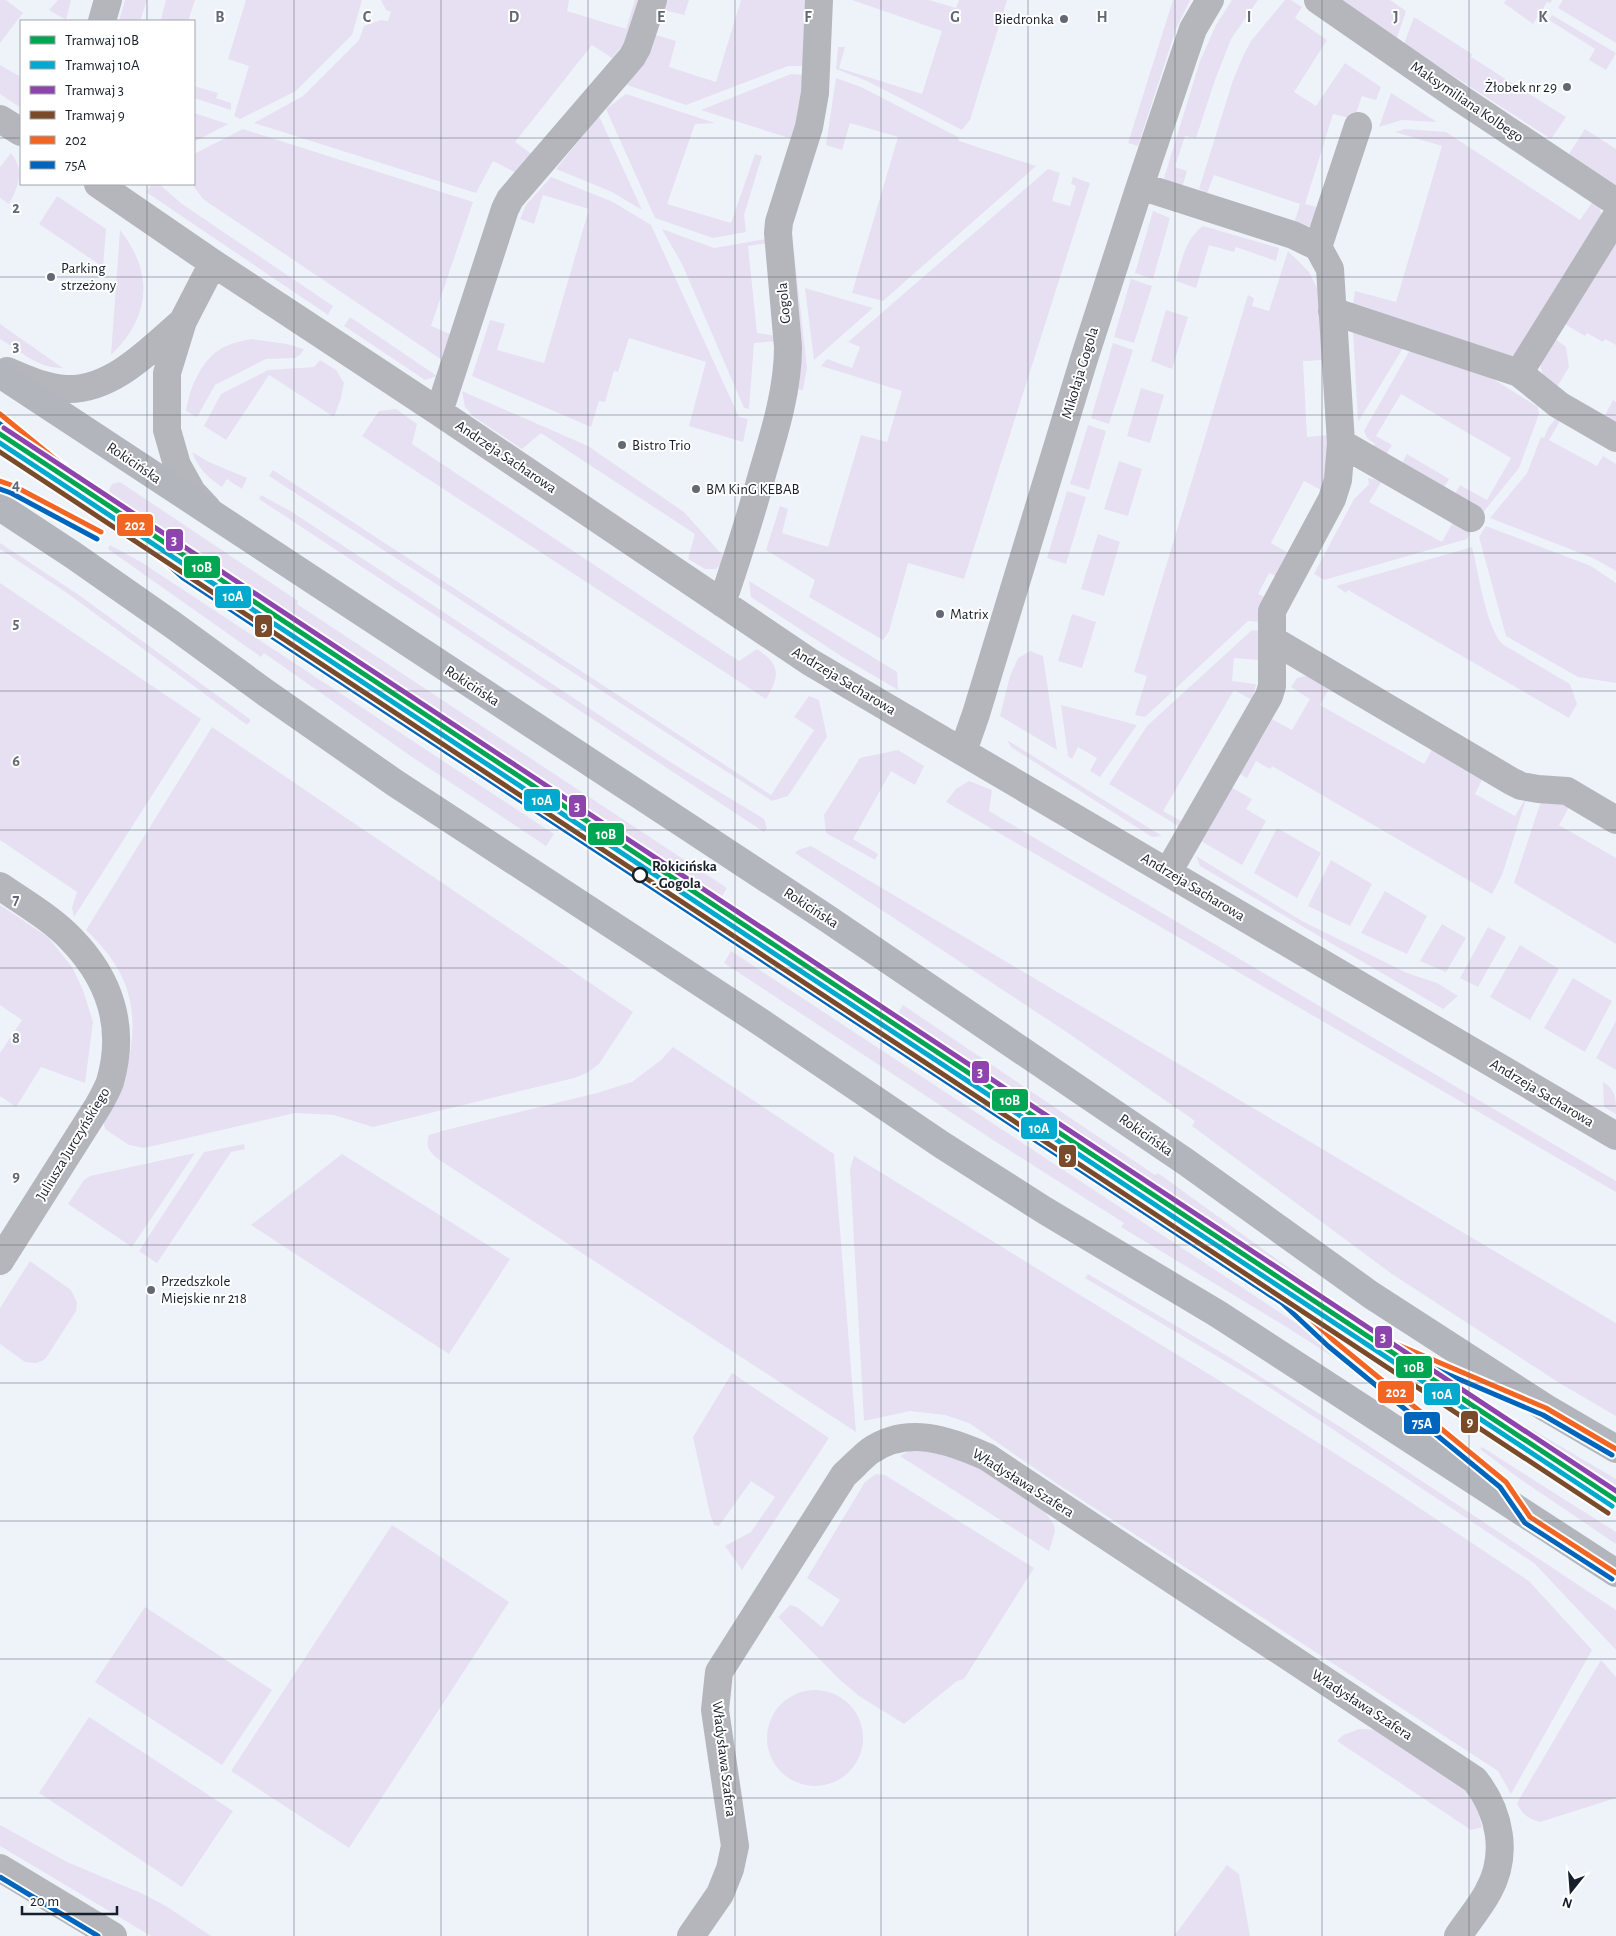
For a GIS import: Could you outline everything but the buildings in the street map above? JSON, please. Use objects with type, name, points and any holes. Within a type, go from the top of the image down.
[{"type":"main road","name":"Rokicińska","points":[[0,374],[828,919],[1163,1146],[1371,1295],[1546,1408],[1616,1449]]},
{"type":"main road","points":[[0,507],[158,614],[266,693],[395,783],[759,1021],[942,1145],[1218,1314],[1616,1573]]},
{"type":"street","points":[[102,20],[108,0]]},
{"type":"street","points":[[439,412],[505,209],[510,199],[638,48],[653,0]]},
{"type":"street","name":"Gogola","points":[[722,603],[742,544],[779,417],[788,360],[788,347],[778,227],[809,127],[815,93],[819,0]]},
{"type":"street","name":"Mikołaja Gogola","points":[[963,751],[976,714],[1084,359],[1140,186],[1193,29],[1210,0]]},
{"type":"street","name":"Maksymiliana Kolbego","points":[[1318,0],[1458,97],[1616,202]]},
{"type":"street","points":[[0,119],[20,131]]},
{"type":"street","points":[[1318,247],[1358,126]]},
{"type":"street","name":"Andrzeja Sacharowa","points":[[99,185],[810,662],[1616,1136]]},
{"type":"street","points":[[1140,186],[1294,235],[1318,247],[1330,270],[1341,443],[1338,480],[1332,499],[1272,611],[1272,686],[1269,696],[1168,872]]},
{"type":"street","points":[[1519,374],[1616,216]]},
{"type":"street","points":[[212,262],[183,321],[167,373],[168,430],[176,465],[192,492],[212,515]]},
{"type":"street","points":[[1332,311],[1519,374],[1559,405],[1616,438]]},
{"type":"street","points":[[0,368],[37,384],[66,389],[96,385],[127,367],[183,321]]},
{"type":"street","points":[[1341,443],[1470,518]]},
{"type":"street","points":[[1272,640],[1511,781],[1521,786],[1538,790],[1568,791],[1616,820]]},
{"type":"street","name":"Juliusza Jurczyńskiego","points":[[0,886],[70,937],[104,982],[116,1028],[116,1054],[109,1084],[98,1106],[0,1261]]},
{"type":"street","name":"Władysława Szafera","points":[[691,1936],[720,1894],[730,1869],[735,1846],[715,1710],[719,1672],[844,1475],[870,1451],[893,1439],[913,1436],[959,1444],[987,1457],[1475,1780],[1489,1802],[1495,1818],[1500,1853],[1497,1872],[1488,1892],[1458,1936]]},
{"type":"street","points":[[0,1868],[113,1936]]},
{"type":"shaded area","points":[[0,0],[6,0],[23,13],[0,43]]},
{"type":"shaded area","points":[[58,0],[71,0],[66,20],[49,10]]},
{"type":"shaded area","points":[[125,0],[147,0],[140,20],[119,20]]},
{"type":"shaded area","points":[[166,0],[195,0],[188,20],[161,19]]},
{"type":"shaded area","points":[[246,0],[362,0],[352,35],[296,91],[240,119],[234,116],[249,66],[228,59]]},
{"type":"shaded area","points":[[381,0],[569,0],[567,11],[626,29],[635,0],[643,0],[634,32],[612,58],[592,45],[515,142],[533,155],[518,174],[493,161],[476,193],[254,123],[303,96],[359,40],[364,26],[381,20],[388,21],[391,12],[386,10]]},
{"type":"shaded area","points":[[664,0],[689,0],[684,15],[661,9]]},
{"type":"shaded area","points":[[741,0],[809,0],[806,66],[788,66],[686,105],[627,85],[642,62],[652,34],[676,41],[669,67],[716,82]]},
{"type":"shaded area","points":[[852,0],[929,0],[956,8],[959,0],[1007,0],[970,120],[962,130],[867,81],[836,69],[838,47],[845,47],[839,68],[922,94],[942,31]]},
{"type":"shaded area","points":[[1173,0],[1190,0],[1176,29],[1138,146],[1128,143]]},
{"type":"shaded area","points":[[1232,0],[1258,0],[1231,39],[1196,138],[1185,136],[1175,167],[1187,171],[1181,191],[1173,187],[1164,178],[1200,61],[1216,25]]},
{"type":"shaded area","points":[[1285,0],[1291,0],[1302,7],[1295,18],[1327,40],[1294,92],[1316,106],[1345,63],[1381,87],[1376,100],[1362,96],[1354,119],[1333,114],[1305,204],[1325,209],[1316,224],[1303,228],[1293,227],[1300,204],[1214,175],[1207,193],[1199,189],[1233,80],[1244,54],[1251,41]]},
{"type":"shaded area","points":[[1342,0],[1390,0],[1406,11],[1397,38]]},
{"type":"shaded area","points":[[1506,0],[1552,0],[1550,3],[1547,2],[1533,24],[1504,3]]},
{"type":"shaded area","points":[[1563,0],[1616,0],[1616,43],[1558,8]]},
{"type":"shaded area","points":[[1552,15],[1616,53],[1606,70],[1589,60],[1595,49],[1549,20]]},
{"type":"shaded area","points":[[1414,17],[1472,54],[1471,57],[1566,117],[1551,139],[1404,44]]},
{"type":"shaded area","points":[[0,65],[20,76],[20,107],[0,94]]},
{"type":"shaded area","points":[[791,74],[808,75],[795,140],[701,110]]},
{"type":"shaded area","points":[[836,78],[861,87],[958,137],[959,141],[1036,166],[883,301],[852,293],[898,137],[850,123],[842,150],[826,145]]},
{"type":"shaded area","points":[[195,86],[218,93],[216,98],[231,103],[231,110],[195,98]]},
{"type":"shaded area","points":[[1391,93],[1437,122],[1402,120],[1379,127]]},
{"type":"shaded area","points":[[626,94],[715,123],[695,124],[667,204],[731,223],[755,154],[762,156],[744,215],[746,232],[713,238],[655,218],[606,109]]},
{"type":"shaded area","points":[[195,113],[228,124],[195,141]]},
{"type":"shaded area","points":[[599,116],[642,210],[612,192],[556,169]]},
{"type":"shaded area","points":[[243,129],[473,202],[431,326],[455,336],[445,362],[203,199],[193,185],[195,185],[195,153]]},
{"type":"shaded area","points":[[1405,129],[1446,132],[1580,220],[1593,201],[1600,206],[1603,216],[1516,356],[1497,356],[1352,310],[1355,291],[1396,302],[1442,146],[1395,132]]},
{"type":"shaded area","points":[[1585,129],[1616,149],[1616,185],[1569,154]]},
{"type":"shaded area","points":[[11,153],[18,166],[19,178],[16,191],[9,204],[0,198],[0,167]]},
{"type":"shaded area","points":[[1048,169],[1060,173],[1052,201],[1070,206],[1076,186],[1071,184],[1073,177],[1090,183],[964,579],[908,563],[889,631],[883,640],[809,597],[815,580],[766,550],[780,506],[788,509],[782,533],[828,547],[861,435],[887,442],[902,391],[821,366],[827,359],[852,368],[860,347],[848,342]]},
{"type":"shaded area","points":[[551,177],[613,202],[651,225],[739,417],[748,419],[743,442],[689,426],[706,362],[629,338],[618,372],[614,371],[605,402],[599,401],[591,427],[472,376],[490,320],[505,324],[497,350],[544,363],[589,209],[543,195],[534,224],[520,219],[526,205]]},
{"type":"shaded area","points":[[151,185],[160,185],[182,204],[333,306],[328,315],[146,192]]},
{"type":"shaded area","points":[[57,196],[106,229],[103,267],[39,224]]},
{"type":"shaded area","points":[[1153,211],[1170,218],[1153,279],[1135,273]]},
{"type":"shaded area","points":[[1203,226],[1279,248],[1276,261],[1236,247],[1234,252],[1209,245],[1196,288],[1176,281],[1188,244]]},
{"type":"shaded area","points":[[662,229],[714,248],[766,239],[768,243],[748,246],[757,333],[776,336],[777,341],[754,343],[749,409],[744,408],[682,264]]},
{"type":"shaded area","points":[[120,230],[139,262],[143,278],[143,294],[140,310],[134,325],[111,355]]},
{"type":"shaded area","points":[[1616,234],[1616,345],[1605,339],[1603,342],[1587,333],[1585,336],[1563,323]]},
{"type":"shaded area","points":[[1288,251],[1309,272],[1321,296],[1325,360],[1303,361],[1307,437],[1329,435],[1325,492],[1304,481],[1271,543],[1292,555],[1279,577],[1269,573],[1258,594],[1267,598],[1261,622],[1248,621],[1145,717],[1135,715],[1147,676],[1134,672],[1248,295],[1254,298],[1252,306],[1269,311]]},
{"type":"shaded area","points":[[794,252],[807,368],[803,390],[795,389],[787,256]]},
{"type":"shaded area","points":[[1131,279],[1152,286],[1134,343],[1114,337]]},
{"type":"shaded area","points":[[805,288],[873,308],[814,360]]},
{"type":"shaded area","points":[[1166,310],[1188,317],[1172,369],[1151,361]]},
{"type":"shaded area","points":[[350,317],[437,376],[425,380],[344,326]]},
{"type":"shaded area","points":[[0,324],[63,368],[46,366],[22,354],[0,339]]},
{"type":"shaded area","points":[[1353,332],[1403,348],[1358,422]]},
{"type":"shaded area","points":[[1554,338],[1566,347],[1569,367],[1554,392],[1541,371],[1541,365]]},
{"type":"shaded area","points":[[251,339],[287,344],[304,349],[295,358],[266,359],[215,385],[197,417],[186,411],[194,383],[209,359],[224,347]]},
{"type":"shaded area","points":[[1113,343],[1133,350],[1109,424],[1091,418]]},
{"type":"shaded area","points":[[1410,350],[1482,372],[1538,407],[1539,414],[1519,468],[1481,515],[1453,498],[1460,485],[1487,500],[1511,458],[1401,394],[1376,436],[1392,445],[1384,458],[1372,451],[1375,444],[1367,438],[1364,431]]},
{"type":"shaded area","points":[[320,360],[336,370],[344,383],[334,417],[269,375],[226,440],[204,426],[221,394],[268,370],[314,367]]},
{"type":"shaded area","points":[[1141,388],[1164,395],[1150,443],[1127,436]]},
{"type":"shaded area","points":[[462,391],[588,446],[684,512],[726,559],[716,569],[705,569],[688,559],[695,534],[541,433],[522,449],[474,417],[465,407]]},
{"type":"shaded area","points":[[1613,400],[1616,402],[1616,429],[1602,421]]},
{"type":"shaded area","points":[[396,409],[417,424],[412,444],[739,661],[757,649],[765,655],[771,660],[776,671],[774,684],[766,699],[362,436],[379,411]]},
{"type":"shaded area","points":[[1555,419],[1560,421],[1549,440],[1597,466],[1603,456],[1616,464],[1616,571],[1593,558],[1490,518],[1527,473],[1541,437],[1544,438],[1548,428]]},
{"type":"shaded area","points":[[1088,425],[1106,431],[1089,490],[1070,484]]},
{"type":"shaded area","points":[[192,452],[209,462],[247,478],[242,489],[227,479],[222,487],[217,484],[200,468]]},
{"type":"shaded area","points":[[1407,454],[1449,479],[1441,492],[1400,467]]},
{"type":"shaded area","points":[[1119,461],[1142,469],[1128,516],[1104,509]]},
{"type":"shaded area","points":[[273,470],[771,795],[814,730],[794,717],[809,696],[819,700],[827,737],[788,796],[772,801],[269,476]]},
{"type":"shaded area","points":[[1368,478],[1382,481],[1369,502],[1442,542],[1453,522],[1471,532],[1467,539],[1324,580],[1314,574],[1354,499],[1369,484]]},
{"type":"shaded area","points":[[120,482],[298,601],[297,604],[727,888],[718,902],[163,535],[111,493],[109,490],[112,484]]},
{"type":"shaded area","points":[[1067,491],[1086,497],[1066,564],[1047,558]]},
{"type":"shaded area","points":[[261,495],[292,512],[675,765],[764,819],[767,828],[764,832],[259,499]]},
{"type":"shaded area","points":[[1486,526],[1591,566],[1616,583],[1616,683],[1578,677],[1506,636],[1479,537]]},
{"type":"shaded area","points":[[1098,534],[1120,542],[1104,596],[1081,589]]},
{"type":"shaded area","points":[[0,543],[76,593],[251,720],[247,725],[67,593],[0,549]]},
{"type":"shaded area","points":[[110,545],[141,562],[554,834],[546,846],[412,757],[264,653],[261,657],[108,549]]},
{"type":"shaded area","points":[[1472,547],[1483,598],[1496,635],[1502,644],[1570,684],[1577,704],[1569,718],[1348,590],[1346,593],[1336,586]]},
{"type":"shaded area","points":[[749,581],[897,672],[898,690],[844,658],[751,597]]},
{"type":"shaded area","points":[[0,583],[201,719],[74,917],[72,908],[77,892],[0,840]]},
{"type":"shaded area","points":[[1072,614],[1096,622],[1082,668],[1058,661]]},
{"type":"shaded area","points":[[1252,630],[1261,631],[1258,660],[1234,658],[1232,681],[1256,684],[1252,700],[1234,690],[1163,811],[1183,822],[1180,827],[1109,784],[1147,726]]},
{"type":"shaded area","points":[[1030,651],[1043,656],[1057,750],[1000,716],[1010,676],[1018,658]]},
{"type":"shaded area","points":[[1305,676],[1314,678],[1330,687],[1320,705],[1424,764],[1434,746],[1484,776],[1475,794],[1515,816],[1527,796],[1502,875],[1492,894],[1272,766],[1270,769],[1256,761],[1247,778],[1240,774],[1272,719],[1292,730],[1310,699],[1291,687],[1297,678]]},
{"type":"shaded area","points":[[1061,705],[1137,725],[1100,777],[1090,771],[1097,758],[1078,747],[1072,759],[1068,756]]},
{"type":"shaded area","points":[[212,727],[633,1012],[599,1064],[587,1073],[574,1078],[373,1127],[334,1115],[295,1113],[144,1148],[129,1145],[105,1129],[103,1120],[123,1085],[126,1074],[132,1035],[132,1017],[126,986],[119,971],[99,943],[86,930]]},
{"type":"shaded area","points":[[1007,740],[1162,836],[1152,837],[1011,747]]},
{"type":"shaded area","points":[[898,750],[924,766],[915,785],[891,771],[853,839],[878,854],[875,860],[826,833],[824,815],[860,758]]},
{"type":"shaded area","points":[[969,781],[992,790],[989,811],[1616,1181],[1616,1192],[946,802],[956,789]]},
{"type":"shaded area","points":[[1231,787],[1252,799],[1246,809],[1266,821],[1242,865],[1201,841]]},
{"type":"shaded area","points":[[1542,798],[1571,804],[1559,825],[1616,858],[1616,944],[1514,883]]},
{"type":"shaded area","points":[[1277,828],[1321,853],[1297,898],[1254,873]]},
{"type":"shaded area","points":[[811,846],[1616,1323],[1616,1416],[1561,1384],[1392,1274],[1192,1126],[1195,1121],[1065,1031],[795,853],[798,850]]},
{"type":"shaded area","points":[[1196,856],[1302,921],[1407,973],[1437,983],[1458,996],[1443,1009],[1200,866]]},
{"type":"shaded area","points":[[1331,860],[1372,884],[1350,926],[1308,906]]},
{"type":"shaded area","points":[[1385,891],[1427,916],[1407,954],[1361,933]]},
{"type":"shaded area","points":[[0,905],[48,937],[72,967],[83,990],[93,1022],[85,1083],[41,1067],[16,1107],[0,1096],[0,1053],[22,1020],[0,1005]]},
{"type":"shaded area","points":[[1442,924],[1466,938],[1446,972],[1420,961]]},
{"type":"shaded area","points":[[1488,927],[1506,937],[1478,987],[1460,978]]},
{"type":"shaded area","points":[[1520,945],[1559,969],[1530,1020],[1490,997]]},
{"type":"shaded area","points":[[731,951],[1308,1331],[1337,1356],[1335,1358],[1121,1227],[1124,1223],[993,1140],[724,963]]},
{"type":"shaded area","points":[[1573,978],[1612,1001],[1585,1052],[1544,1028]]},
{"type":"shaded area","points":[[903,1005],[1155,1175],[1158,1173],[1344,1308],[1342,1310],[1328,1303],[895,1017]]},
{"type":"shaded area","points":[[1616,1021],[1616,1070],[1596,1058]]},
{"type":"shaded area","points":[[673,1047],[834,1154],[856,1432],[438,1159],[429,1148],[427,1143],[429,1135],[597,1093],[632,1082],[661,1060]]},
{"type":"shaded area","points":[[1603,1082],[1613,1091],[1616,1114],[1604,1107]]},
{"type":"shaded area","points":[[244,1144],[245,1149],[231,1152],[157,1263],[139,1251],[204,1152]]},
{"type":"shaded area","points":[[195,1153],[132,1247],[68,1204],[84,1180],[90,1176]]},
{"type":"shaded area","points":[[342,1154],[510,1259],[449,1354],[251,1225]]},
{"type":"shaded area","points":[[854,1156],[1246,1397],[1388,1487],[1529,1581],[1592,1650],[1511,1794],[1498,1771],[1059,1485],[969,1423],[945,1415],[910,1411],[864,1421],[850,1169]]},
{"type":"shaded area","points":[[30,1261],[71,1290],[77,1302],[76,1311],[46,1358],[36,1363],[25,1362],[0,1344],[0,1308]]},
{"type":"shaded area","points":[[1088,1274],[1229,1357],[1339,1426],[1616,1610],[1616,1650],[1534,1563],[1272,1389],[1085,1278]]},
{"type":"shaded area","points":[[732,1373],[829,1438],[742,1570],[725,1546],[751,1532],[775,1497],[751,1481],[719,1526],[714,1525],[693,1437]]},
{"type":"shaded area","points":[[1504,1413],[1616,1479],[1616,1492],[1514,1425],[1502,1416]]},
{"type":"shaded area","points":[[1482,1447],[1616,1532],[1616,1544],[1517,1477],[1480,1449]]},
{"type":"shaded area","points":[[909,1451],[935,1451],[966,1459],[1043,1509],[1054,1525],[1055,1531],[1049,1551],[900,1456]]},
{"type":"shaded area","points":[[876,1474],[885,1475],[1034,1568],[964,1679],[957,1681],[904,1724],[859,1696],[839,1679],[778,1617],[790,1605],[797,1607],[822,1627],[840,1600],[807,1578],[865,1482]]},
{"type":"shaded area","points":[[392,1525],[509,1602],[349,1848],[231,1771]]},
{"type":"shaded area","points":[[145,1607],[272,1690],[222,1765],[95,1682]]},
{"type":"shaded area","points":[[1601,1660],[1616,1677],[1616,1798],[1540,1822],[1532,1819],[1523,1813],[1517,1803]]},
{"type":"shaded area","points":[[815,1690],[833,1694],[849,1704],[859,1720],[863,1738],[859,1756],[849,1772],[833,1782],[815,1786],[797,1782],[781,1772],[771,1756],[767,1738],[771,1720],[781,1704],[797,1694]]},
{"type":"shaded area","points":[[89,1717],[233,1811],[182,1887],[39,1793]]},
{"type":"shaded area","points":[[1359,1729],[1380,1730],[1463,1784],[1475,1800],[1482,1827],[1471,1830],[1337,1741],[1343,1735]]},
{"type":"shaded area","points":[[0,1825],[67,1862],[141,1893],[166,1906],[211,1936],[151,1936],[0,1846]]},
{"type":"shaded area","points":[[1227,1865],[1239,1874],[1250,1936],[1174,1936]]},
{"type":"tram line","name":"3","points":[[4,428],[1616,1491]]},
{"type":"tram line","name":"10B","points":[[0,434],[1616,1500]]},
{"type":"tram line","name":"10A","points":[[0,443],[1612,1506]]},
{"type":"tram line","name":"9","points":[[0,452],[1608,1513]]},
{"type":"transit line","name":"202","points":[[0,414],[126,517],[187,572],[1287,1297],[1333,1340],[1506,1482],[1530,1517],[1616,1573]]},
{"type":"transit line","name":"75A","points":[[0,424],[121,523],[183,578],[1282,1303],[1328,1346],[1500,1487],[1525,1523],[1612,1579]]},
{"type":"transit line","name":"202","points":[[0,481],[14,486],[101,532]]},
{"type":"transit line","name":"75A","points":[[0,489],[97,539]]},
{"type":"transit line","name":"202","points":[[1342,1321],[1546,1408],[1616,1449]]},
{"type":"transit line","name":"75A","points":[[1339,1328],[1543,1415],[1612,1455]]},
{"type":"transit line","name":"75A","points":[[0,1877],[98,1936]]},
{"type":"place","name":"Biedronka","points":[[1064,19]]},
{"type":"place","name":"Żłobek nr 29","points":[[1567,87]]},
{"type":"place","name":"Parking strzeżony","points":[[51,277]]},
{"type":"place","name":"Bistro Trio","points":[[622,445]]},
{"type":"place","name":"BM KinG KEBAB","points":[[696,489]]},
{"type":"place","name":"Matrix","points":[[940,614]]},
{"type":"place","name":"Rokicińska - Gogola","points":[[640,875]]},
{"type":"place","name":"Przedszkole Miejskie nr 218","points":[[151,1290]]}]
